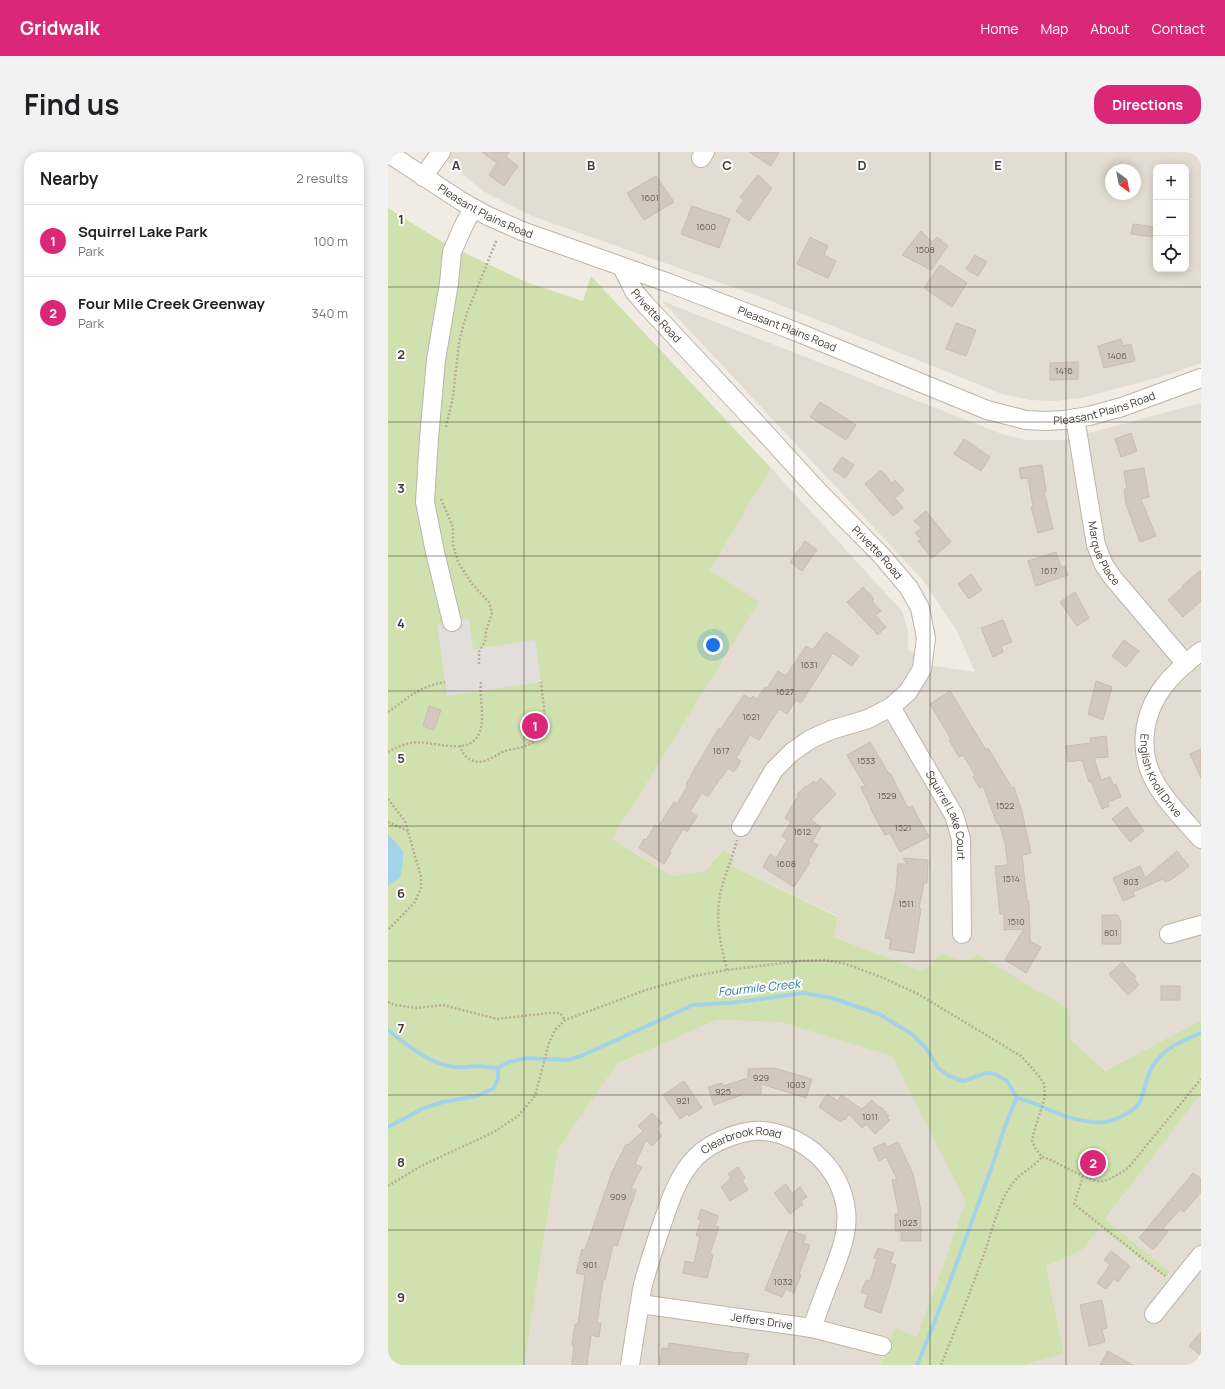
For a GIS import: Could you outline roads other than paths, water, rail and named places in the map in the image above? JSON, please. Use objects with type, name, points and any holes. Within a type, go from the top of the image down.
[{"type":"street","points":[[423,177],[441,152]]},
{"type":"street","name":"Pleasant Plains Road","points":[[388,153],[473,208],[522,231],[669,283],[790,329],[987,410],[1026,420],[1064,420],[1122,407],[1201,378]]},
{"type":"street","points":[[452,622],[426,502],[429,438],[436,360],[449,283],[452,252],[473,208]]},
{"type":"street","name":"Privette Road","points":[[622,267],[634,291],[644,303],[818,491],[882,556],[909,588],[920,608],[926,638],[922,669],[908,692],[892,707],[868,719],[811,739],[792,752],[774,770],[741,827]]},
{"type":"street","name":"Marque Place","points":[[1075,418],[1096,545],[1104,565],[1130,599],[1186,664]]},
{"type":"street","name":"English Knoll Drive","points":[[1201,652],[1170,678],[1159,692],[1148,714],[1144,736],[1145,751],[1150,772],[1155,783],[1168,801],[1201,839]]},
{"type":"street","name":"Squirrel Lake Court","points":[[892,707],[954,815],[961,839],[962,934]]},
{"type":"street","points":[[1169,934],[1201,925]]},
{"type":"street","name":"Clearbrook Road","points":[[630,1365],[643,1283],[669,1203],[681,1178],[696,1158],[712,1145],[732,1136],[753,1132],[771,1132],[797,1141],[812,1149],[824,1161],[838,1183],[846,1210],[846,1230],[812,1328]]},
{"type":"street","points":[[1154,1314],[1201,1255]]},
{"type":"street","name":"Jeffers Drive","points":[[640,1304],[812,1328],[882,1346]]},
{"type":"water","points":[[388,834],[403,851],[403,861],[400,878],[388,886]]},
{"type":"waterway","name":"Fourmile Creek","points":[[498,1068],[509,1062],[526,1058],[567,1060],[581,1056],[693,1005],[730,1003],[804,993],[832,998],[879,1014],[912,1034],[926,1048],[938,1068],[949,1076],[963,1081],[987,1073],[995,1074],[1007,1081],[1017,1098],[1072,1118],[1093,1122],[1104,1122],[1120,1117],[1136,1107],[1140,1102],[1148,1075],[1161,1055],[1174,1046],[1201,1033]]},
{"type":"waterway","points":[[388,1030],[419,1053],[436,1062],[458,1067],[476,1066],[498,1068]]},
{"type":"waterway","name":"Fourmile Creek","points":[[388,1127],[424,1108],[443,1102],[477,1096],[494,1088],[498,1078],[498,1068]]},
{"type":"waterway","points":[[917,1365],[946,1293],[1017,1098]]},
{"type":"place","name":"Squirrel Lake Park","points":[[535,726]]},
{"type":"place","name":"Four Mile Creek Greenway","points":[[1093,1163]]}]
